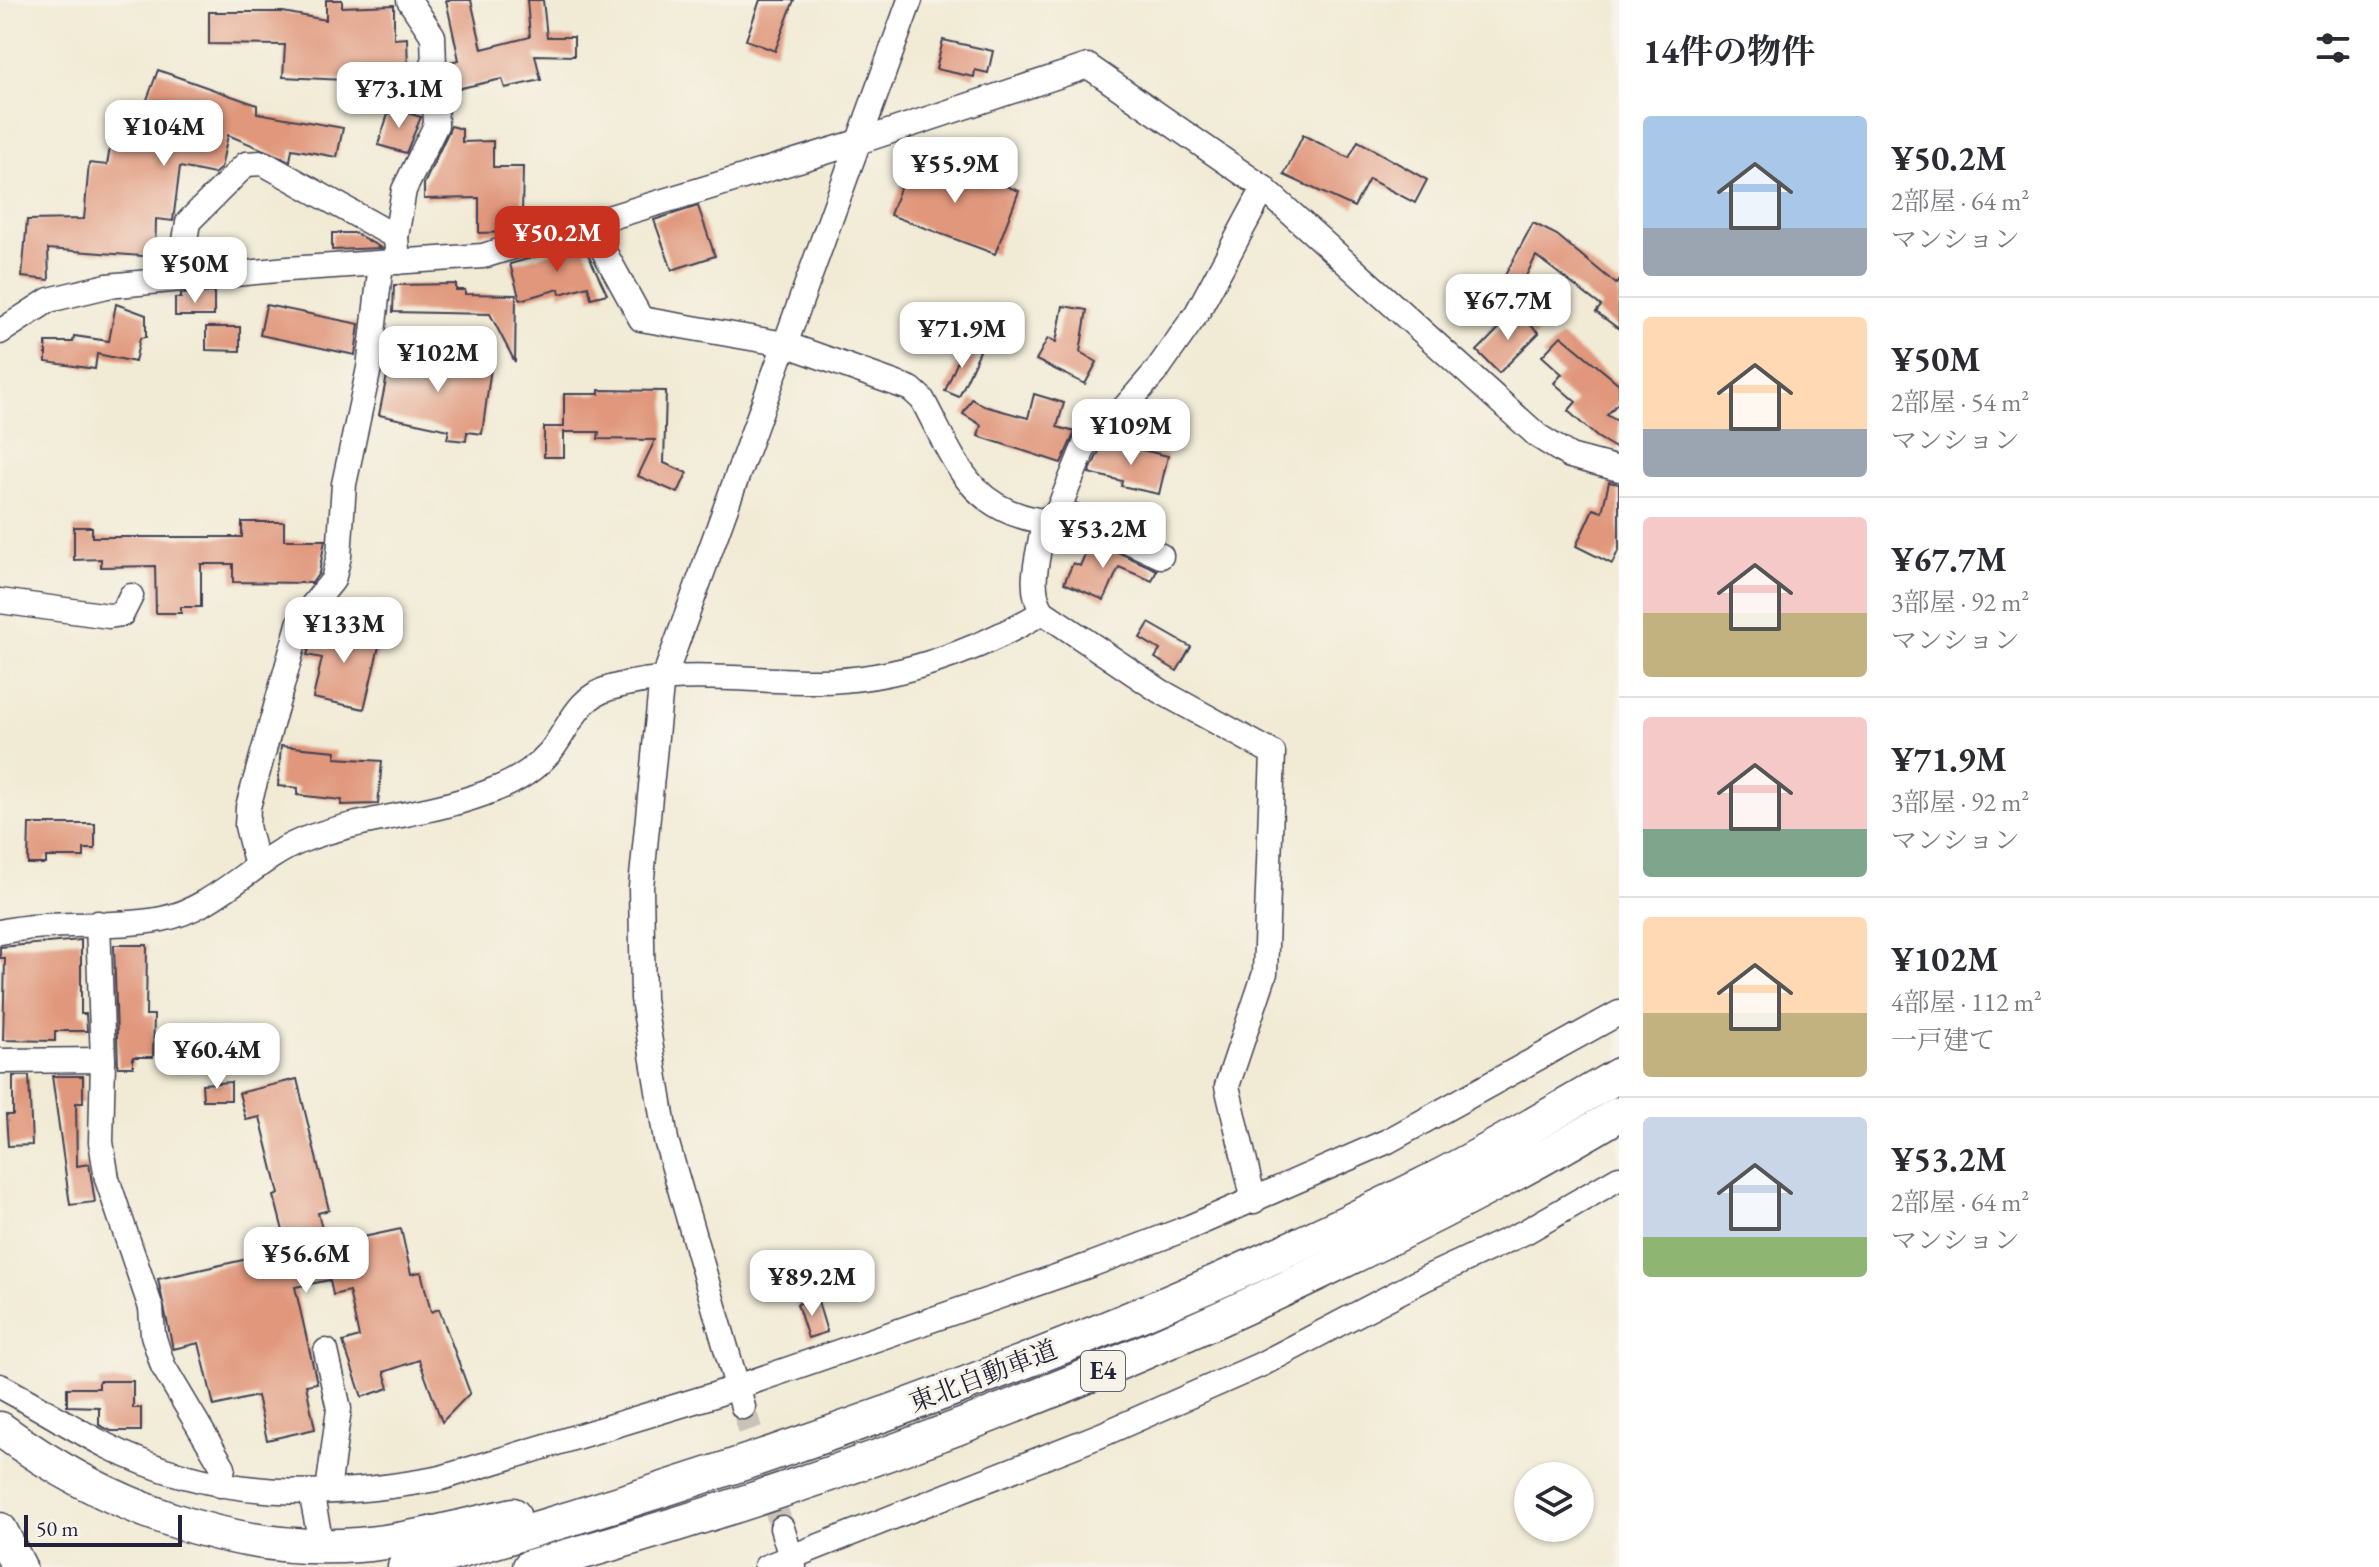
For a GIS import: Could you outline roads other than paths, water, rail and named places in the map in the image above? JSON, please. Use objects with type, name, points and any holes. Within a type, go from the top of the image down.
[{"type":"highway","name":"東北自動車道","points":[[405,1567],[549,1526],[865,1420],[1082,1338],[1259,1263],[1426,1184],[1619,1075]]},
{"type":"highway","name":"東北自動車道","points":[[541,1564],[877,1458],[1089,1377],[1442,1213],[1619,1114]]},
{"type":"highway","points":[[0,1429],[78,1479],[157,1516],[233,1537],[307,1546],[358,1545],[541,1509],[865,1420]]},
{"type":"highway","points":[[0,1530],[19,1567]]},
{"type":"street","points":[[257,866],[247,826],[248,807],[300,621],[333,580],[339,556],[344,484],[407,181],[436,125],[433,36],[409,0]]},
{"type":"street","points":[[740,1397],[666,1140],[643,999],[641,887],[650,773],[663,679],[910,0]]},
{"type":"street","points":[[0,332],[29,311],[58,297],[107,286],[483,256],[858,142],[1088,66],[1264,188],[1538,436],[1570,456],[1619,469]]},
{"type":"street","points":[[179,278],[188,222],[246,164],[263,163],[396,237]]},
{"type":"street","points":[[1254,1201],[1227,1086],[1265,973],[1273,753],[1160,691],[1043,612],[1034,599],[1034,583],[1051,515],[1086,442],[1125,407],[1157,370],[1197,313],[1264,188]]},
{"type":"street","points":[[589,224],[641,319],[785,344],[911,389],[922,399],[979,496],[1022,518],[1051,515],[1161,556]]},
{"type":"street","points":[[0,601],[109,616],[122,614],[131,596]]},
{"type":"street","points":[[0,932],[161,919],[186,912],[204,904],[276,853],[326,832],[415,814],[495,790],[536,767],[583,702],[593,694],[636,681],[663,679],[819,682],[863,678],[928,663],[1043,612]]},
{"type":"street","points":[[98,923],[103,1060],[101,1142],[117,1215],[142,1278],[151,1308],[153,1335],[163,1366],[223,1467],[220,1485]]},
{"type":"street","points":[[0,1386],[107,1446],[220,1485],[252,1491],[320,1492],[396,1487],[441,1478],[740,1397],[1254,1201],[1402,1134],[1619,1013]]},
{"type":"street","points":[[0,1061],[103,1060]]},
{"type":"street","points":[[766,1567],[793,1563],[1101,1435],[1262,1364],[1424,1279],[1525,1232],[1619,1178]]},
{"type":"street","points":[[318,1528],[320,1492],[339,1409],[326,1351]]},
{"type":"street","points":[[782,1528],[793,1563]]},
{"type":"tunnel","points":[[743,1407],[782,1528]]}]
